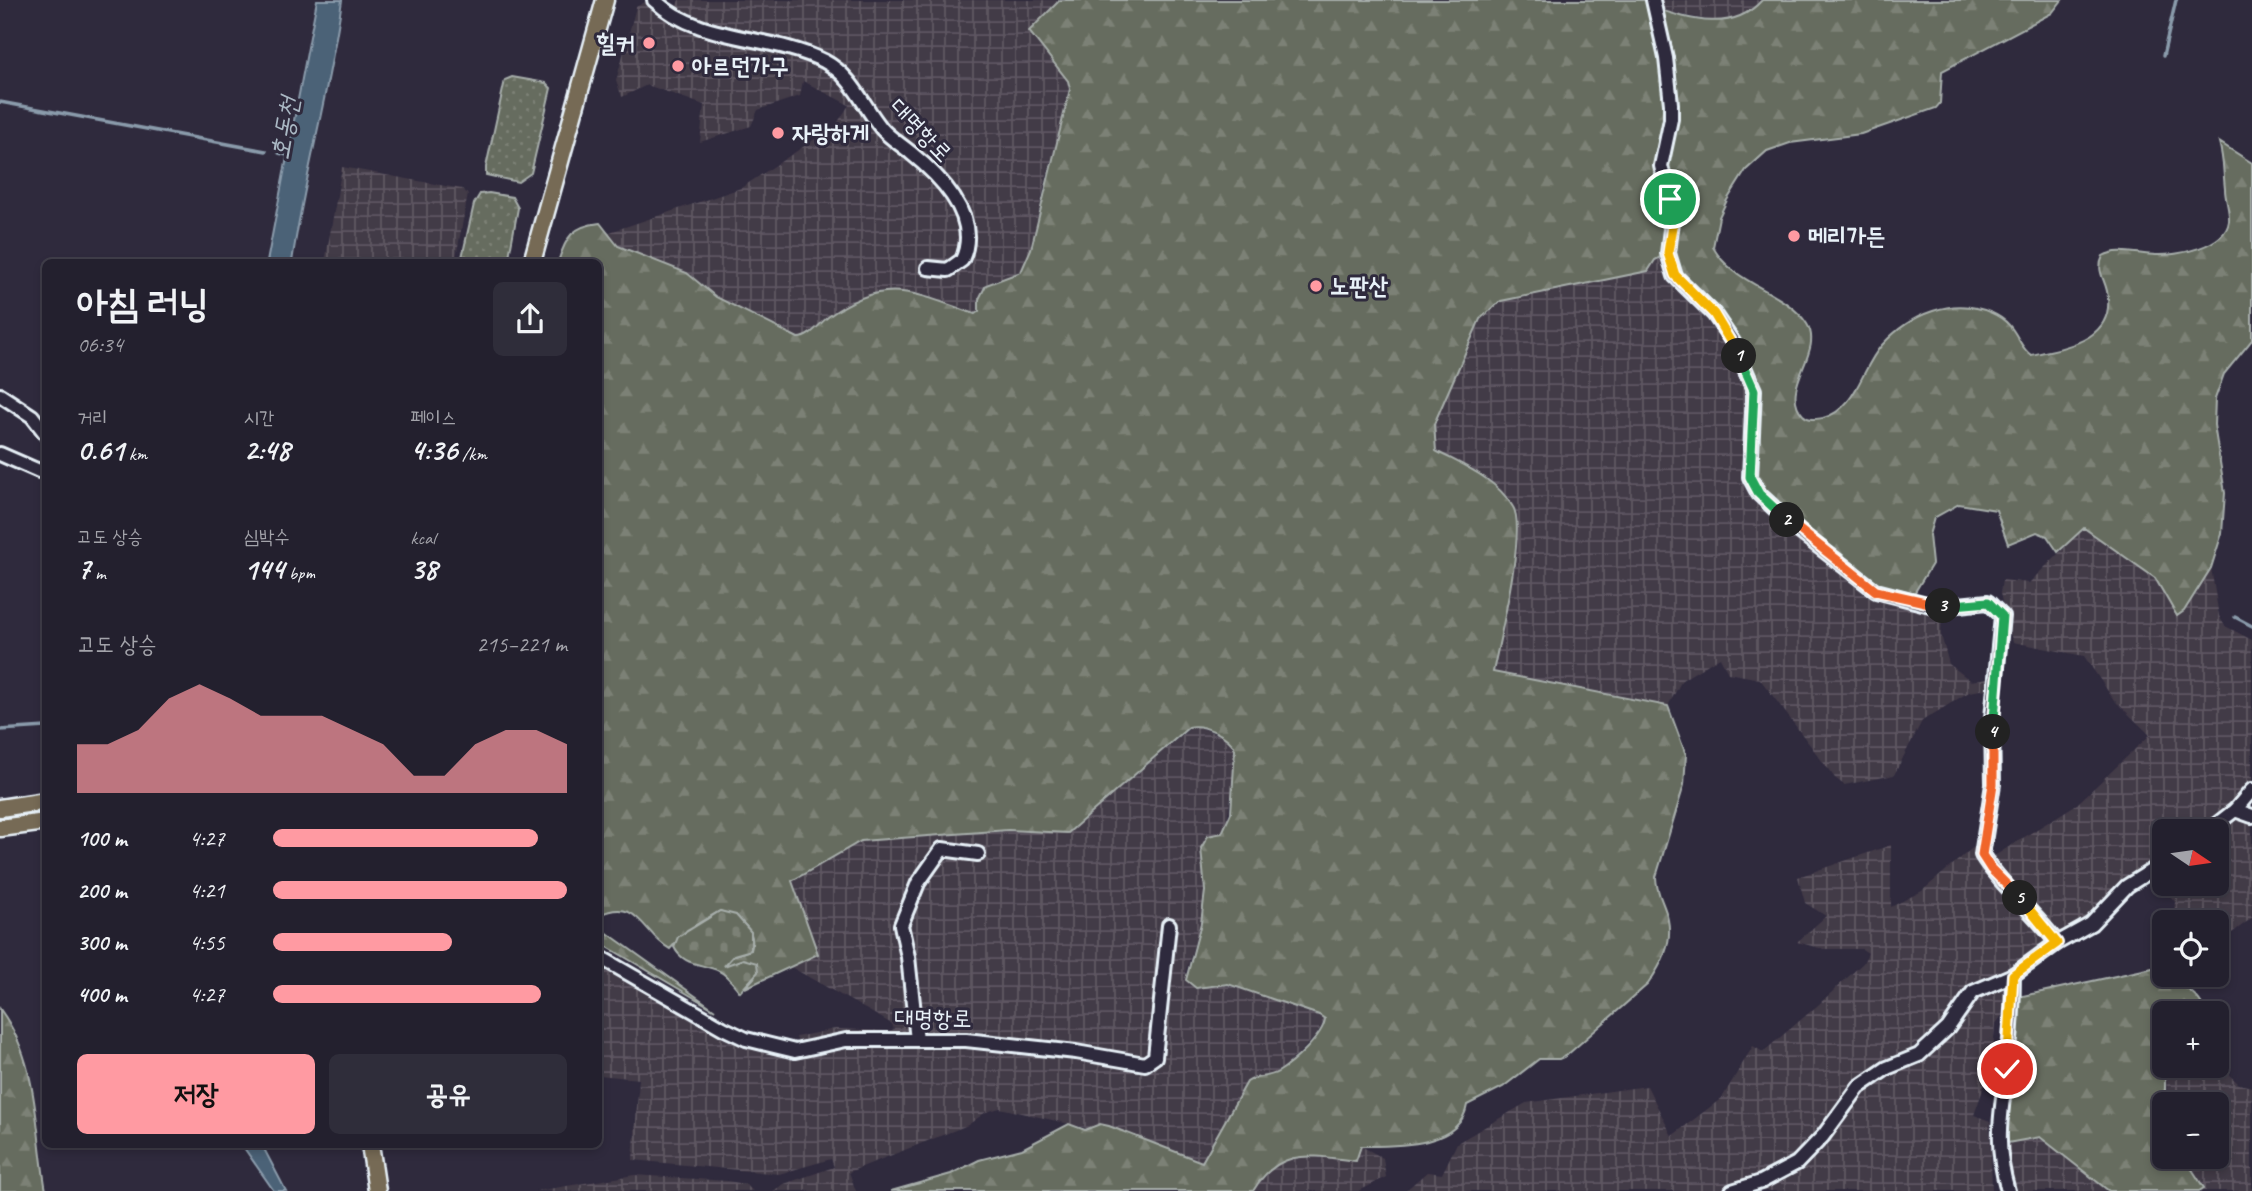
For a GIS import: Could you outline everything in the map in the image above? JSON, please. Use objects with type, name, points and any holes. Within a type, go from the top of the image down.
[{"type":"main road","points":[[532,259],[605,0]]},
{"type":"main road","points":[[0,808],[42,803]]},
{"type":"main road","points":[[0,828],[42,823]]},
{"type":"main road","points":[[371,1148],[377,1191]]},
{"type":"street","name":"대명항로","points":[[654,0],[688,23],[809,55],[845,75],[882,129],[929,169],[962,212],[968,239],[962,260],[948,270],[928,268]]},
{"type":"street","points":[[1653,0],[1666,58],[1671,104],[1671,119],[1661,166],[1674,213],[1668,253],[1675,275],[1714,314],[1733,342],[1754,390],[1750,477],[1759,494],[1800,532],[1876,591],[1938,607],[1988,602],[2002,616],[1992,718],[1993,784],[1982,855],[1991,869],[2038,916],[2057,943]]},
{"type":"street","points":[[0,395],[32,416],[42,429]]},
{"type":"street","points":[[0,454],[39,471],[42,470]]},
{"type":"street","points":[[2223,819],[2252,790]]},
{"type":"street","points":[[2235,810],[2252,816]]},
{"type":"street","points":[[917,1040],[908,957],[901,933],[903,914],[936,853],[951,849],[978,854]]},
{"type":"street","points":[[1732,1191],[1761,1182],[1797,1163],[1823,1136],[1858,1087],[1887,1068],[1919,1055],[1948,1028],[1973,992],[2013,975],[2057,943],[2091,925],[2127,886],[2152,870]]},
{"type":"street","name":"대명항로","points":[[602,958],[723,1028],[769,1046],[795,1051],[846,1040],[1002,1043],[1145,1064],[1155,1057],[1169,925]]},
{"type":"street","points":[[2008,1191],[2001,1166],[1998,1125],[2011,1030],[2013,975]]},
{"type":"shaded area","points":[[679,0],[1060,0],[1029,31],[1068,82],[1070,99],[1046,178],[1031,249],[1021,272],[1015,277],[994,280],[979,299],[979,312],[975,314],[902,291],[881,291],[842,308],[809,335],[798,338],[716,297],[687,273],[618,246],[607,233],[741,188],[836,125],[849,105],[803,81],[800,96],[758,110],[751,126],[700,142],[704,105],[647,85],[622,97],[616,81],[636,7],[645,2],[670,21]]},
{"type":"shaded area","points":[[1660,0],[1762,0],[1737,20],[1719,22],[1663,11]]},
{"type":"shaded area","points":[[342,167],[462,189],[468,194],[456,259],[326,259]]},
{"type":"shaded area","points":[[1668,253],[1733,342],[1812,541],[1942,612],[1941,635],[1949,664],[1971,681],[1987,678],[1987,689],[1969,692],[1922,721],[1894,775],[1844,785],[1835,778],[1760,679],[1728,673],[1720,657],[1682,680],[1668,706],[1493,672],[1517,547],[1515,509],[1490,480],[1436,451],[1434,424],[1480,319],[1501,301],[1648,271],[1655,260]]},
{"type":"shaded area","points":[[2084,528],[2155,578],[2177,615],[2184,611],[2211,568],[2219,616],[2225,626],[2252,640],[2252,790],[2235,810],[2252,816],[2252,918],[2229,935],[2229,910],[2174,910],[2175,902],[2170,896],[2230,896],[2230,819],[2152,819],[2152,873],[2091,924],[2013,975],[2009,1006],[1995,1025],[1992,1064],[1974,1115],[1990,1121],[1992,1191],[1405,1191],[1427,1172],[1442,1174],[1457,1143],[1526,1103],[1647,1086],[1672,1136],[1722,1098],[1753,1046],[1763,1052],[1863,963],[1868,953],[1862,949],[1823,949],[1797,942],[1826,916],[1805,903],[1798,877],[1891,845],[1891,907],[1922,891],[1984,838],[1988,860],[2077,804],[2150,735],[2114,700],[2084,656],[2013,642],[2000,593],[2002,580],[2029,583]]},
{"type":"shaded area","points":[[1194,725],[1229,739],[1235,749],[1236,761],[1226,828],[1201,848],[1205,891],[1201,923],[1185,973],[1291,1004],[1325,1019],[1316,1036],[1287,1065],[1238,1097],[1202,1162],[1091,1129],[1000,1108],[986,1112],[968,1125],[849,1172],[856,1191],[773,1191],[784,1184],[834,1167],[831,1159],[779,1174],[633,1160],[639,1079],[602,1075],[602,965],[694,1019],[741,1041],[802,1058],[796,1037],[835,1029],[894,1029],[892,1024],[789,966],[817,953],[791,881],[861,841],[1008,830],[1068,833]]},
{"type":"shaded area","points":[[2229,1075],[2239,1084],[2252,1087],[2252,1191],[2199,1191],[2204,1187],[2192,1169],[2229,1169],[2229,1092],[2167,1092],[2166,1078],[2229,1078]]},
{"type":"shaded area","points":[[2040,1137],[2109,1191],[2012,1191],[2002,1144]]},
{"type":"shaded area","points":[[1361,1146],[1383,1158],[1386,1177],[1359,1191],[1253,1191],[1262,1177],[1278,1162],[1306,1156],[1356,1161]]},
{"type":"shaded area","points":[[634,1175],[728,1181],[745,1184],[753,1191],[536,1191]]},
{"type":"green space","points":[[1060,0],[1648,0],[1651,7],[1710,21],[1737,17],[1750,11],[1762,0],[2062,0],[2052,13],[1942,71],[1940,103],[1936,108],[1861,134],[1790,143],[1767,151],[1746,170],[1727,200],[1719,217],[1713,247],[1733,270],[1786,303],[1807,324],[1811,335],[1810,346],[1798,382],[1797,404],[1808,418],[1823,418],[1844,406],[1875,354],[1893,334],[1933,311],[1962,306],[1992,313],[2007,323],[2031,355],[2059,349],[2086,338],[2097,331],[2104,321],[2108,307],[2107,291],[2100,270],[2103,256],[2122,252],[2175,254],[2210,243],[2226,230],[2229,221],[2219,142],[2252,163],[2252,340],[2224,374],[2215,399],[2214,425],[2225,493],[2222,533],[2211,568],[2184,611],[2177,616],[2155,578],[2084,528],[2058,552],[2047,536],[2037,532],[2008,544],[1996,510],[1959,504],[1934,518],[1929,535],[1932,564],[1910,600],[1876,591],[1842,566],[1750,477],[1753,406],[1747,372],[1732,340],[1687,289],[1668,253],[1655,260],[1648,271],[1501,301],[1480,319],[1434,424],[1436,451],[1489,480],[1513,507],[1517,538],[1493,672],[1668,706],[1686,755],[1684,785],[1656,877],[1657,889],[1668,920],[1669,937],[1661,962],[1648,984],[1566,1056],[1559,1059],[1539,1059],[1503,1087],[1467,1105],[1462,1119],[1452,1130],[1440,1137],[1391,1146],[1361,1146],[1356,1161],[1311,1156],[1286,1160],[1263,1177],[1253,1191],[891,1191],[951,1174],[979,1160],[1022,1149],[1069,1124],[1085,1130],[1100,1124],[1109,1126],[1202,1162],[1247,1082],[1278,1072],[1313,1041],[1325,1019],[1319,1015],[1228,984],[1196,988],[1186,980],[1201,923],[1205,891],[1201,848],[1208,836],[1222,833],[1231,813],[1235,749],[1228,740],[1215,732],[1201,727],[1189,727],[1068,833],[1008,830],[861,841],[792,881],[818,954],[745,988],[754,978],[724,966],[734,955],[751,950],[752,935],[733,917],[720,911],[687,930],[670,949],[632,914],[623,910],[602,914],[602,259],[559,259],[571,234],[583,227],[600,223],[618,246],[687,273],[716,297],[798,338],[810,333],[848,304],[884,292],[917,295],[975,314],[979,311],[979,299],[986,285],[1021,272],[1031,249],[1070,89],[1068,81],[1029,31]]},
{"type":"green space","points":[[512,77],[546,83],[551,88],[531,173],[518,182],[486,175],[505,80]]},
{"type":"green space","points":[[480,194],[512,197],[518,208],[509,259],[462,259],[474,204]]},
{"type":"green space","points":[[720,911],[736,915],[751,932],[751,950],[734,955],[724,966],[743,959],[757,963],[758,972],[740,992],[722,973],[682,958],[674,947],[678,937]]},
{"type":"green space","points":[[602,929],[715,1010],[602,944]]},
{"type":"green space","points":[[2152,968],[2152,987],[2184,987],[2195,995],[2200,1001],[2152,1001],[2152,1078],[2165,1078],[2165,1092],[2152,1092],[2152,1169],[2192,1169],[2204,1188],[2199,1191],[2109,1191],[2040,1137],[2002,1144],[2018,997]]},
{"type":"green space","points":[[0,1009],[13,1029],[29,1074],[46,1191],[0,1191]]},
{"type":"water","points":[[317,0],[342,0],[293,259],[268,259]]},
{"type":"water","points":[[244,1148],[264,1148],[286,1191],[274,1191]]},
{"type":"waterway","points":[[2163,56],[2176,0]]},
{"type":"waterway","name":"호동천","points":[[0,102],[266,151]]},
{"type":"waterway","name":"호동천","points":[[279,153],[291,156]]},
{"type":"waterway","points":[[2235,617],[2252,626]]},
{"type":"waterway","points":[[0,730],[42,727]]},
{"type":"place","name":"힐커","points":[[649,43]]},
{"type":"place","name":"아르던가구","points":[[678,66]]},
{"type":"place","name":"자랑하게","points":[[778,133]]},
{"type":"place","name":"메리가든","points":[[1794,236]]},
{"type":"place","name":"노판산","points":[[1316,286]]},
{"type":"route","points":[[1670,199],[1674,213],[1668,253],[1675,275],[1714,314],[1733,342],[1754,390],[1750,477],[1759,494],[1800,532],[1876,591],[1938,607],[1988,602],[1995,606],[2002,616],[1992,718],[1993,784],[1982,855],[1991,869],[2038,916],[2057,943],[2013,975],[2013,1017],[2007,1069]]}]
